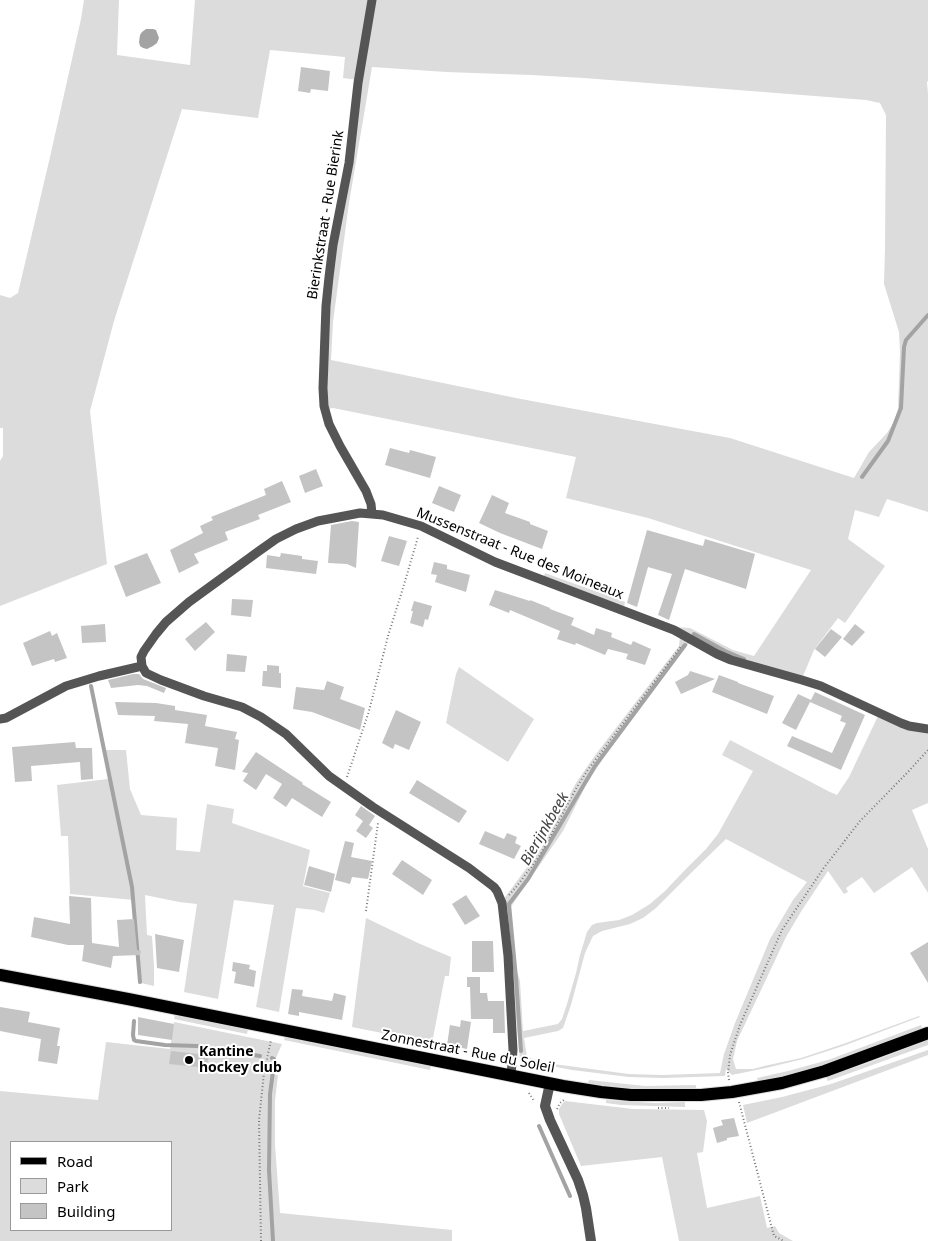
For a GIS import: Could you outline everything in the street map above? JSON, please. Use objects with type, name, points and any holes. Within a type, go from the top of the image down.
[{"type":"main road","name":"Zonnestraat - Rue du Soleil","points":[[0,975],[120,997],[511,1076],[600,1092],[644,1096],[692,1095],[731,1086],[759,1088],[803,1077],[850,1062],[928,1033]]},
{"type":"street","name":"Bierinkstraat - Rue Bierink","points":[[372,0],[358,83],[349,163],[333,245],[326,306],[322,388],[329,424],[366,491],[371,504],[372,514]]},
{"type":"street","name":"Mussenstraat - Rue des Moineaux","points":[[142,666],[141,657],[144,651],[166,622],[189,602],[276,539],[318,521],[360,513],[383,515],[421,526],[495,562],[674,630],[731,660],[808,682],[901,722],[928,729]]},
{"type":"street","points":[[0,719],[6,718],[66,686],[142,666],[146,672],[161,680],[204,696],[242,707],[286,734],[329,776],[469,868],[489,882],[497,891],[502,903],[508,956],[513,1050],[511,1076]]},
{"type":"street","points":[[550,1083],[545,1106],[583,1195],[591,1241]]},
{"type":"path","points":[[344,786],[369,711],[388,636],[421,526]]},
{"type":"path","points":[[502,903],[540,855],[587,771],[679,650],[685,636]]},
{"type":"path","points":[[784,1241],[774,1236],[739,1103],[731,1086],[728,1073],[730,1055],[740,1025],[782,930],[823,869],[860,821],[928,750]]},
{"type":"path","points":[[366,911],[380,811]]},
{"type":"path","points":[[260,1241],[259,1120],[264,1073],[274,1028]]},
{"type":"path","points":[[724,1080],[731,1086]]},
{"type":"green space","points":[[84,0],[119,0],[117,55],[190,65],[195,0],[928,0],[928,512],[887,499],[879,517],[855,510],[848,539],[885,566],[845,623],[838,618],[814,650],[803,676],[736,659],[675,627],[690,628],[733,650],[754,656],[811,570],[648,518],[566,498],[576,457],[333,408],[327,409],[329,297],[357,80],[343,78],[345,57],[270,50],[258,118],[182,109],[114,321],[90,411],[107,564],[0,606],[0,461],[3,456],[3,428],[0,428],[0,295],[10,298],[18,293]],"holes":[[[372,67],[584,78],[866,100],[880,103],[886,115],[884,284],[899,332],[898,409],[894,422],[887,433],[869,452],[854,478],[730,438],[521,399],[331,360],[333,322],[349,203]]]},
{"type":"green space","points":[[545,573],[625,602],[624,607],[543,578]]},
{"type":"green space","points":[[680,636],[690,642],[604,757],[586,785],[563,831],[508,911],[503,900],[542,847],[576,783],[679,646]]},
{"type":"green space","points":[[459,667],[534,719],[508,762],[446,723]]},
{"type":"green space","points":[[878,716],[908,730],[928,734],[928,803],[912,810],[928,849],[928,893],[912,867],[874,893],[862,877],[846,888],[848,892],[844,894],[828,871],[786,937],[737,1041],[733,1059],[736,1069],[753,1069],[801,1058],[920,1017],[803,1059],[732,1075],[726,1069],[725,1076],[629,1077],[572,1070],[520,1060],[508,916],[511,916],[515,964],[520,981],[523,1031],[558,1024],[562,1019],[567,1004],[587,932],[592,925],[619,920],[632,915],[650,904],[706,849],[718,834],[753,771],[722,755],[730,740],[837,795],[849,777]],"holes":[[[726,839],[807,882],[793,900],[770,939],[735,1023],[724,1054],[720,1073],[629,1074],[546,1063],[527,1057],[524,1038],[558,1031],[563,1028],[585,953],[593,936],[602,931],[630,924],[643,918],[656,908]]]},
{"type":"green space","points":[[105,750],[126,750],[130,789],[141,815],[177,818],[176,850],[200,852],[207,804],[234,809],[232,823],[310,850],[303,886],[330,893],[324,913],[296,908],[279,1012],[256,1007],[274,905],[234,900],[218,999],[184,992],[197,904],[145,895],[147,935],[152,936],[154,986],[141,983],[134,900],[70,894],[68,836],[61,836],[57,785],[108,779]]},
{"type":"green space","points":[[366,918],[451,957],[449,976],[445,976],[432,1043],[352,1027]]},
{"type":"green space","points":[[175,1015],[248,1029],[247,1034],[174,1019]]},
{"type":"green space","points":[[174,1022],[282,1044],[269,1074],[278,1075],[275,1101],[275,1145],[280,1213],[452,1230],[452,1241],[0,1241],[0,1091],[98,1100],[106,1042],[170,1049]]},
{"type":"green space","points":[[921,1025],[922,1029],[829,1063],[789,1075],[758,1081],[757,1078],[828,1060]]},
{"type":"green space","points":[[285,1037],[431,1066],[430,1070],[284,1040]]},
{"type":"green space","points":[[928,1040],[928,1045],[828,1081],[826,1077],[868,1063]]},
{"type":"green space","points":[[928,1050],[928,1055],[747,1123],[743,1105],[831,1084]]},
{"type":"green space","points":[[589,1080],[645,1086],[696,1085],[696,1089],[625,1088],[588,1084]]},
{"type":"green space","points":[[606,1100],[655,1103],[685,1102],[685,1107],[621,1105],[606,1103]]},
{"type":"green space","points":[[565,1101],[633,1109],[704,1110],[707,1121],[703,1152],[697,1153],[707,1208],[760,1196],[767,1228],[775,1226],[779,1233],[793,1241],[679,1241],[662,1157],[581,1166],[559,1114],[559,1109]]},
{"type":"shaded area","points":[[146,29],[156,30],[159,38],[157,43],[147,49],[140,46],[139,42],[140,35]]},
{"type":"building","points":[[301,67],[330,71],[328,91],[311,89],[310,93],[298,91]]},
{"type":"building","points":[[390,448],[409,453],[410,450],[436,457],[430,478],[385,465]]},
{"type":"building","points":[[316,469],[323,486],[305,493],[299,476]]},
{"type":"building","points":[[282,481],[291,502],[258,515],[260,519],[225,532],[228,540],[194,554],[199,563],[179,573],[170,550],[203,533],[200,526],[213,520],[211,517],[266,495],[264,489]]},
{"type":"building","points":[[439,486],[461,495],[454,512],[432,503]]},
{"type":"building","points":[[492,495],[509,503],[505,513],[548,531],[542,549],[479,523]]},
{"type":"building","points":[[352,521],[359,522],[356,568],[347,564],[328,563],[331,525]]},
{"type":"building","points":[[647,530],[703,546],[705,539],[755,554],[746,589],[685,569],[669,620],[658,615],[672,574],[648,567],[637,607],[627,603]]},
{"type":"building","points":[[389,536],[407,541],[399,566],[381,561]]},
{"type":"building","points":[[147,553],[161,583],[126,597],[114,566]]},
{"type":"building","points":[[281,553],[302,556],[302,559],[318,561],[316,574],[266,568],[267,555],[280,557]]},
{"type":"building","points":[[434,562],[447,565],[447,569],[470,575],[466,592],[435,582],[437,575],[431,574]]},
{"type":"building","points":[[495,590],[530,600],[574,618],[571,625],[594,635],[596,628],[612,633],[611,637],[631,645],[633,641],[651,649],[645,665],[626,659],[628,654],[608,649],[605,655],[576,643],[575,645],[557,639],[560,631],[510,610],[509,613],[489,605]]},
{"type":"building","points":[[232,599],[253,600],[251,617],[231,615]]},
{"type":"building","points":[[414,601],[432,606],[428,620],[425,619],[423,627],[410,623]]},
{"type":"building","points":[[206,622],[215,632],[195,651],[185,639]]},
{"type":"building","points":[[105,624],[106,642],[82,643],[81,626]]},
{"type":"building","points":[[855,624],[865,632],[852,646],[843,639]]},
{"type":"building","points":[[831,629],[842,637],[825,657],[815,649]]},
{"type":"building","points":[[50,631],[52,636],[57,633],[67,658],[55,662],[54,659],[32,666],[23,643]]},
{"type":"building","points":[[227,654],[247,656],[245,672],[226,671]]},
{"type":"building","points":[[267,665],[279,666],[281,688],[262,686],[263,671],[267,671]]},
{"type":"building","points":[[690,671],[715,679],[681,694],[675,682],[688,675]]},
{"type":"building","points":[[139,674],[143,679],[166,688],[164,693],[147,686],[138,685],[111,688],[108,680]]},
{"type":"building","points":[[719,675],[774,696],[767,714],[712,692]]},
{"type":"building","points":[[327,681],[344,687],[340,699],[365,708],[360,730],[312,712],[293,709],[296,687],[324,690]]},
{"type":"building","points":[[815,692],[865,715],[841,770],[787,746],[792,736],[832,753],[846,723],[840,721],[842,716],[810,702],[796,730],[782,723],[798,694],[811,700]]},
{"type":"building","points":[[115,702],[156,703],[175,706],[175,710],[207,715],[205,726],[237,732],[235,739],[239,740],[235,770],[215,766],[218,748],[185,743],[188,724],[154,721],[155,716],[118,715]]},
{"type":"building","points":[[396,710],[421,722],[409,750],[395,744],[393,749],[382,743]]},
{"type":"building","points":[[75,742],[76,748],[92,748],[93,779],[81,780],[80,762],[31,766],[32,781],[15,782],[12,747]]},
{"type":"building","points":[[256,752],[331,802],[322,817],[292,798],[286,807],[273,798],[282,784],[266,774],[256,790],[243,781],[248,773],[242,772]]},
{"type":"building","points":[[417,780],[467,811],[459,823],[409,793]]},
{"type":"building","points":[[361,806],[375,816],[369,825],[373,828],[366,838],[356,831],[363,821],[355,815]]},
{"type":"building","points":[[485,831],[504,839],[507,833],[517,837],[515,843],[521,846],[514,859],[479,844]]},
{"type":"building","points":[[345,841],[354,843],[351,857],[372,861],[368,879],[352,877],[350,884],[335,880]]},
{"type":"building","points":[[402,860],[432,880],[423,895],[392,874]]},
{"type":"building","points":[[309,866],[335,874],[331,892],[304,885]]},
{"type":"building","points":[[466,895],[480,916],[465,925],[452,904]]},
{"type":"building","points":[[69,896],[91,898],[92,943],[119,947],[117,920],[134,919],[137,950],[141,951],[140,955],[113,956],[111,968],[82,961],[84,945],[68,945],[31,937],[34,917],[70,924]]},
{"type":"building","points":[[155,934],[184,940],[179,972],[157,968]]},
{"type":"building","points":[[472,941],[493,941],[494,972],[472,972]]},
{"type":"building","points":[[928,942],[928,983],[910,953]]},
{"type":"building","points":[[233,962],[250,965],[249,969],[256,971],[254,987],[234,983],[236,972],[232,971]]},
{"type":"building","points":[[467,977],[480,977],[480,993],[487,993],[488,1001],[504,1001],[505,1033],[493,1033],[493,1019],[471,1019],[470,987],[467,987]]},
{"type":"building","points":[[292,989],[303,990],[302,996],[332,1001],[334,993],[346,996],[342,1020],[299,1012],[299,1016],[288,1014]]},
{"type":"building","points":[[0,1007],[30,1012],[28,1022],[60,1028],[57,1064],[38,1061],[41,1039],[0,1031]]},
{"type":"building","points":[[138,1017],[174,1024],[172,1040],[138,1035]]},
{"type":"building","points":[[461,1020],[471,1022],[467,1049],[447,1045],[450,1025],[460,1027]]},
{"type":"building","name":"Kantine hockey club","points":[[171,1051],[209,1055],[207,1068],[169,1064]]},
{"type":"building","points":[[734,1118],[739,1136],[727,1138],[727,1140],[717,1143],[713,1128],[723,1125],[721,1120]]},
{"type":"waterway","name":"Bierijnkbeek","points":[[862,477],[888,441],[901,408],[906,340],[928,315]]},
{"type":"waterway","name":"Bierijnkbeek","points":[[694,634],[744,659]]},
{"type":"waterway","name":"Bierijnkbeek","points":[[521,1051],[509,904],[528,879],[595,766],[685,645]]},
{"type":"waterway","points":[[91,686],[132,887],[140,982]]},
{"type":"waterway","points":[[134,1021],[133,1035],[136,1041],[165,1045],[197,1046],[260,1056]]},
{"type":"waterway","points":[[272,1058],[274,1059],[274,1064],[270,1094],[269,1170],[273,1241]]},
{"type":"waterway","name":"Bierijnkbeek","points":[[539,1126],[570,1196]]},
{"type":"place","name":"Kantine hockey club","points":[[189,1060]]}]
